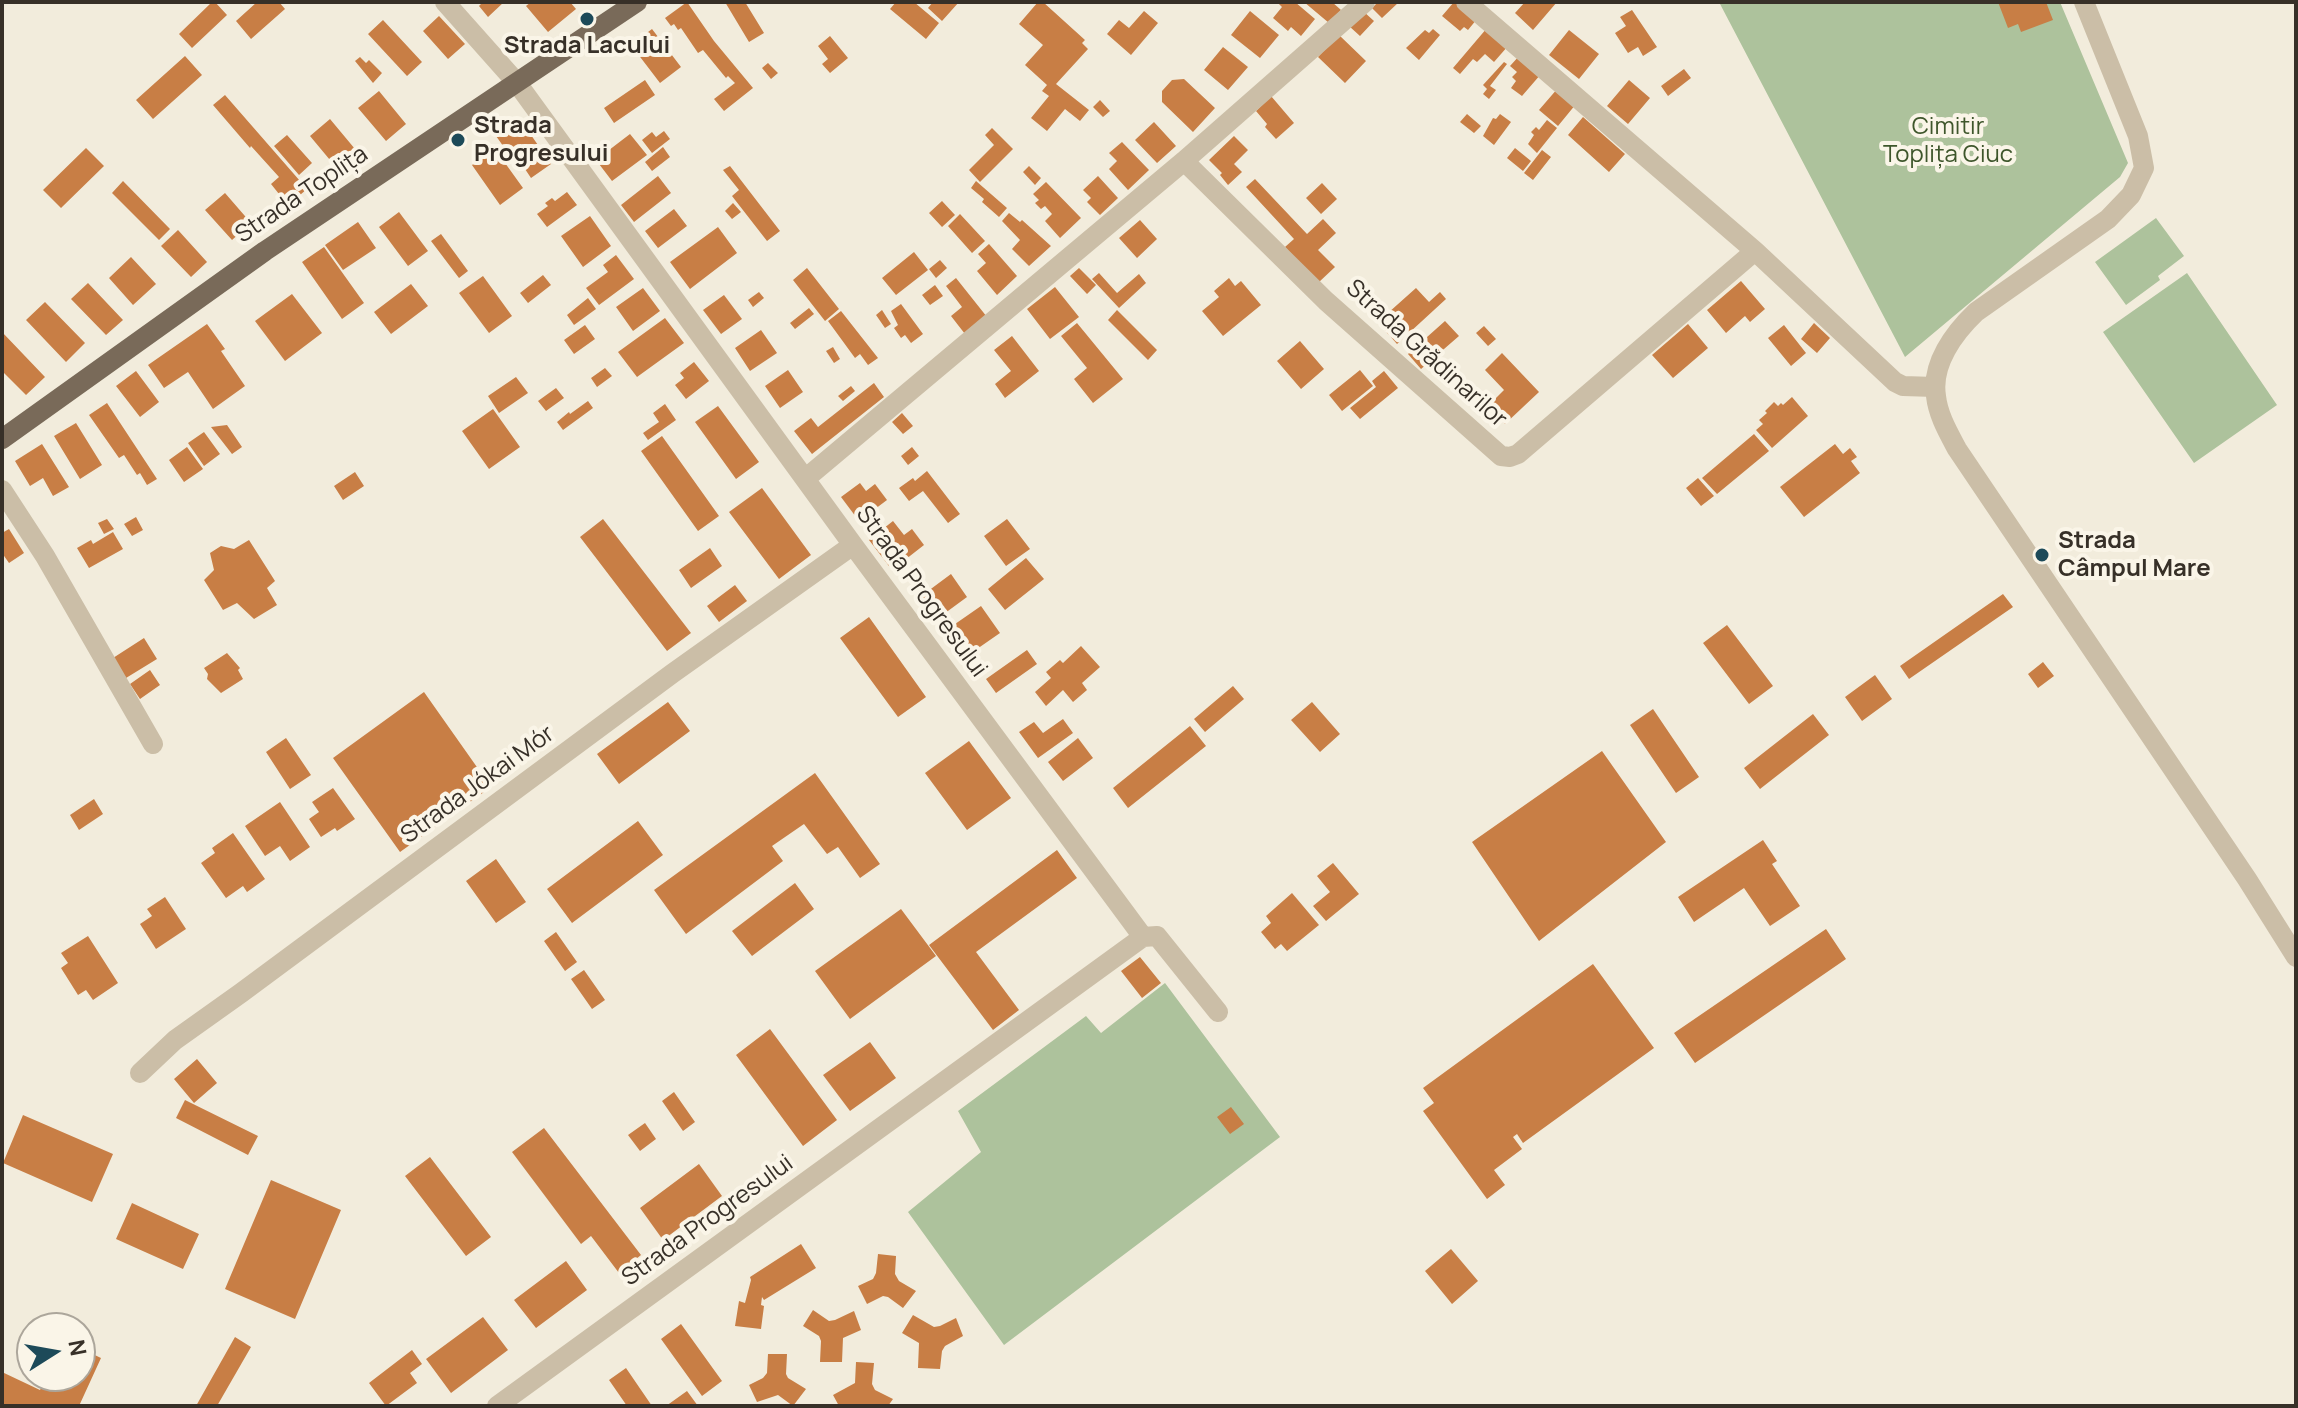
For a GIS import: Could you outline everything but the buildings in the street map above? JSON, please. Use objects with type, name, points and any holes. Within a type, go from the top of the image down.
[{"type":"main road","name":"Strada Toplița","points":[[2,439],[253,259],[637,2]]},
{"type":"street","points":[[445,2],[517,83]]},
{"type":"street","points":[[805,479],[1184,161],[1365,2]]},
{"type":"street","points":[[1466,2],[1755,251],[1895,382],[1903,386],[1935,387]]},
{"type":"street","points":[[2084,2],[2138,136],[2144,168],[2131,195],[2108,219],[1962,325],[1941,360],[1935,387],[1939,409],[1957,449],[2247,879],[2296,957]]},
{"type":"street","name":"Strada Progresului","points":[[517,83],[1143,937]]},
{"type":"street","name":"Strada Grădinarilor","points":[[1184,161],[1326,301],[1501,456],[1518,454],[1755,251]]},
{"type":"street","points":[[2,490],[45,556],[153,744]]},
{"type":"street","name":"Strada Jókai Mór","points":[[140,1073],[175,1040],[673,673],[853,545]]},
{"type":"street","name":"Strada Progresului","points":[[497,1406],[1143,937],[1157,936],[1218,1012]]},
{"type":"green space","name":"Cimitir Toplița Ciuc","points":[[1719,2],[2060,2],[2128,163],[2120,177],[1905,357]]},
{"type":"green space","points":[[2156,218],[2184,256],[2158,276],[2160,280],[2126,305],[2095,262]]},
{"type":"green space","points":[[2187,273],[2277,405],[2194,463],[2103,332]]},
{"type":"green space","points":[[1165,983],[1280,1137],[1004,1345],[908,1212],[981,1152],[958,1111],[1086,1016],[1101,1033]]},
{"type":"place","name":"Strada Lacului","points":[[587,19]]},
{"type":"place","name":"Strada Progresului","points":[[458,140]]},
{"type":"place","name":"Strada Câmpul Mare","points":[[2042,555]]}]
